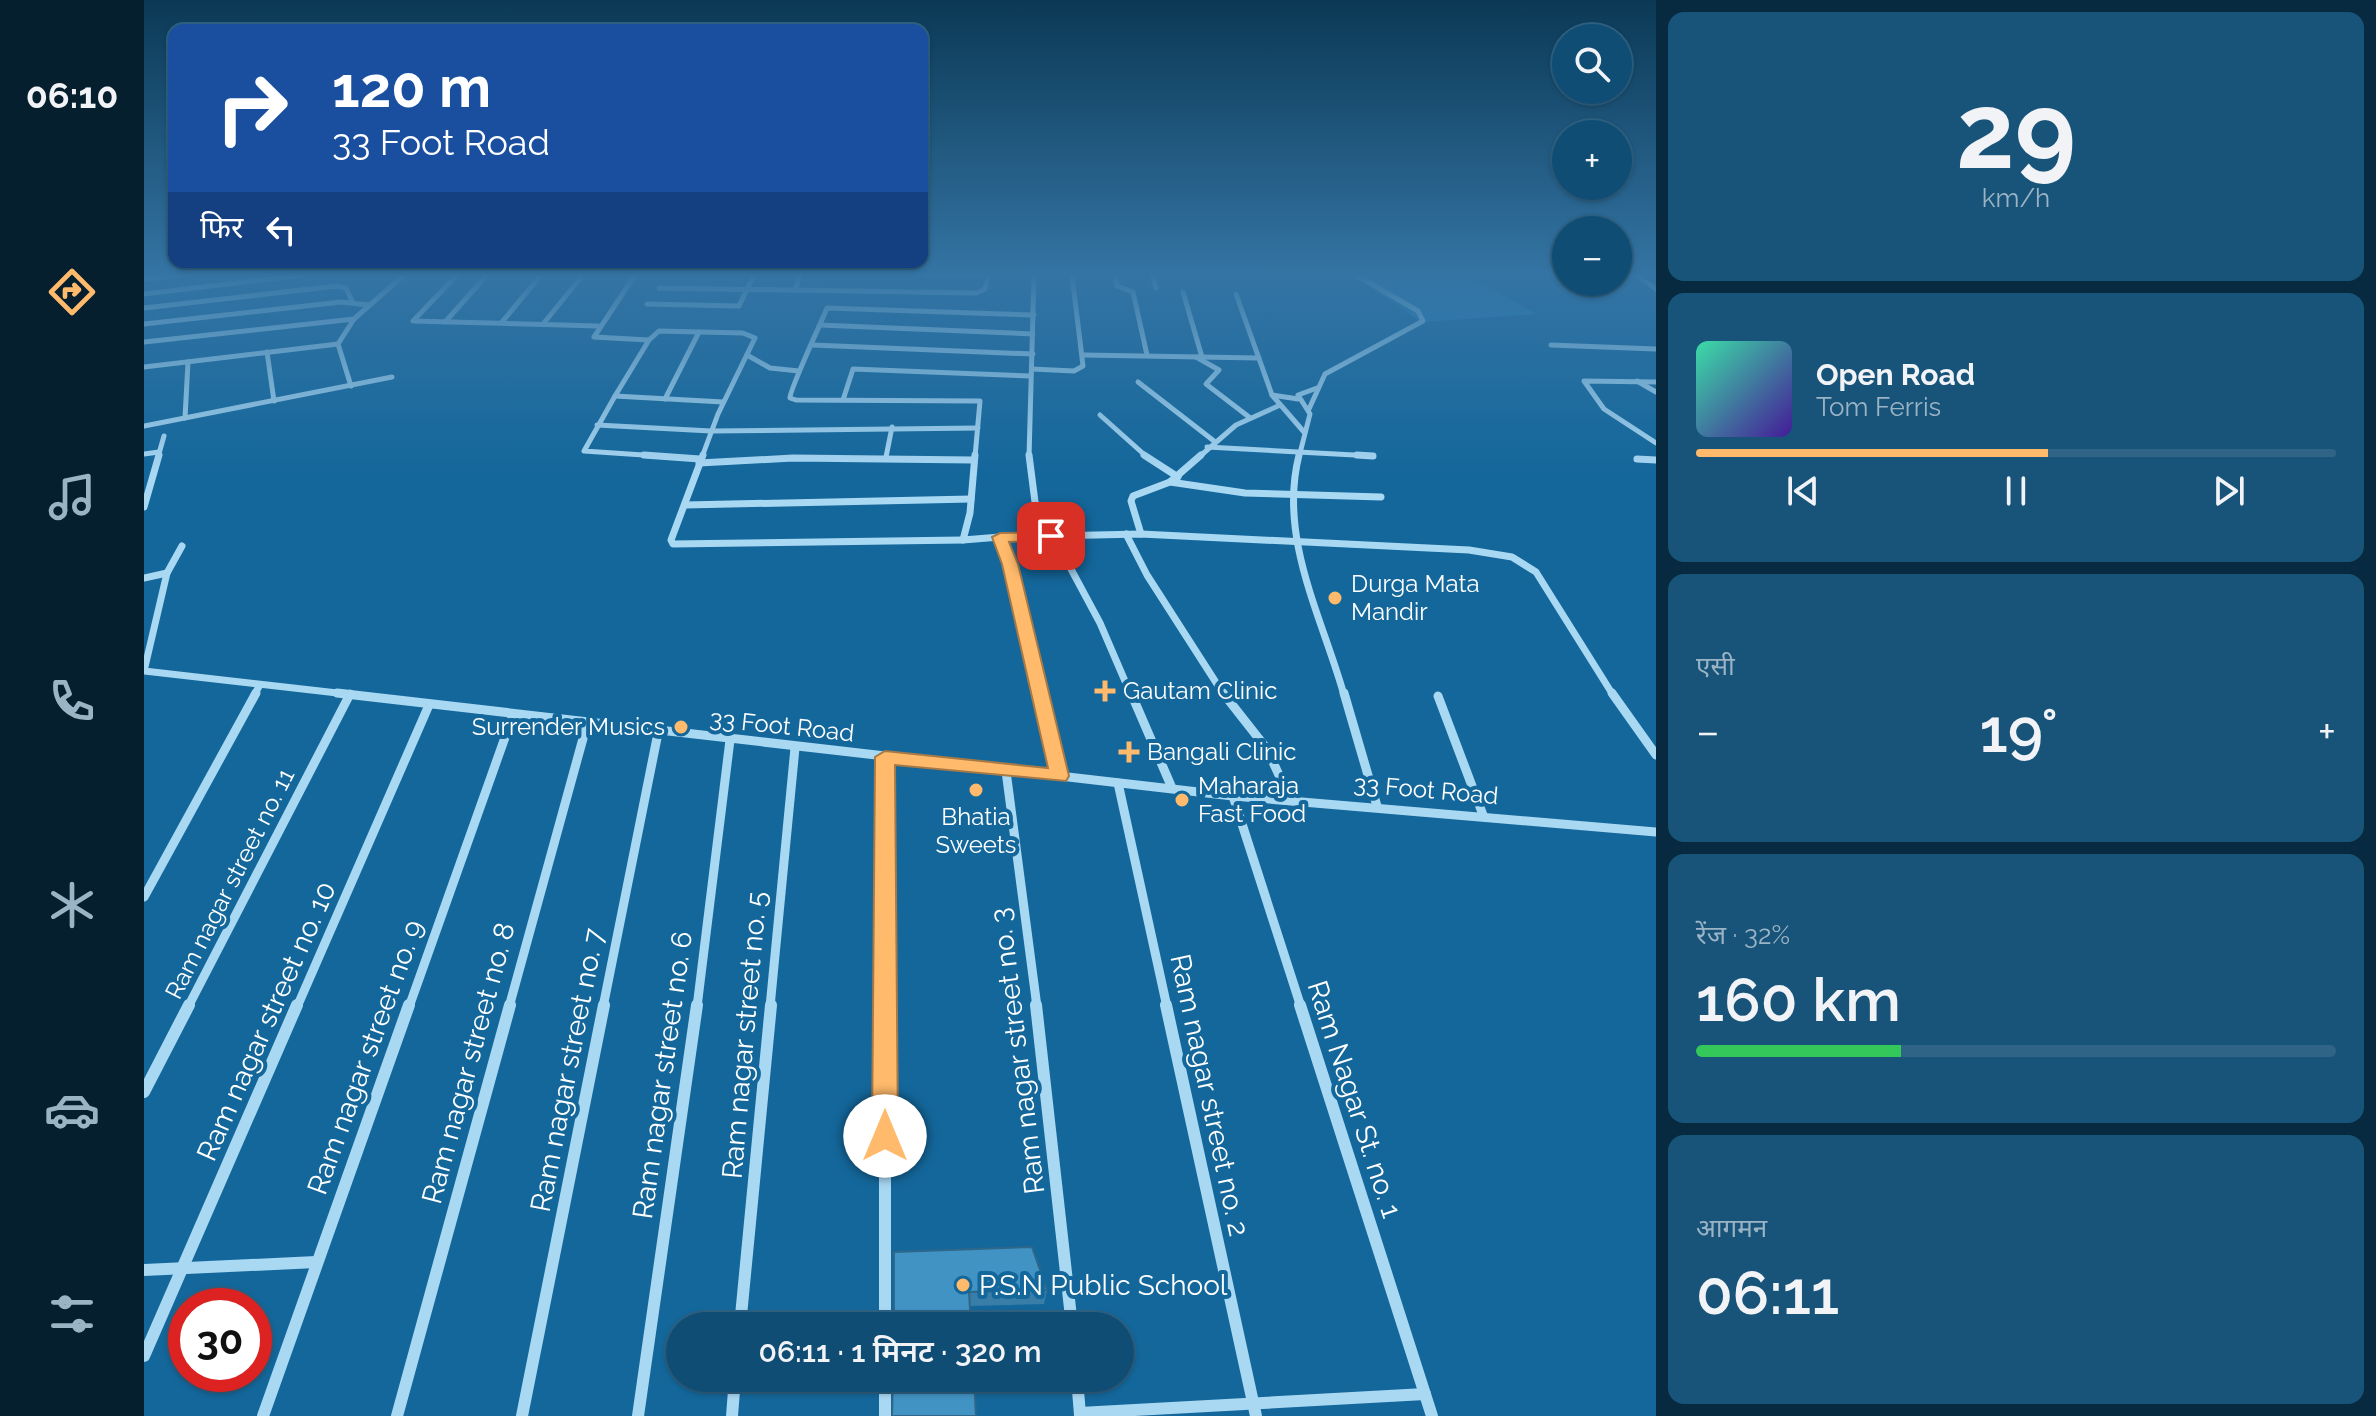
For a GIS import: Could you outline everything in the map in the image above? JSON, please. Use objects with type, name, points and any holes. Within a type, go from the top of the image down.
[{"type":"street","points":[[340,341],[338,344],[351,386]]},
{"type":"street","points":[[648,341],[584,445],[584,451],[700,461],[973,460]]},
{"type":"street","points":[[665,399],[694,341]]},
{"type":"street","points":[[754,341],[723,402],[671,540],[680,546],[1141,534],[1494,553],[1526,564],[1545,584],[1586,655],[1656,755]]},
{"type":"street","points":[[814,341],[789,390],[790,398],[976,399],[982,405],[963,540]]},
{"type":"street","points":[[1033,341],[1029,458],[1035,502],[1100,623],[1172,788]]},
{"type":"street","points":[[843,400],[853,369],[1078,370],[1083,366],[1082,341]]},
{"type":"street","points":[[1144,341],[1147,355]]},
{"type":"street","points":[[1195,341],[1199,357],[1219,370],[1217,375],[1207,379],[1206,384],[1249,417]]},
{"type":"street","points":[[1253,341],[1278,406],[1304,432]]},
{"type":"street","points":[[1377,806],[1342,687],[1314,609],[1291,509],[1304,432],[1317,388],[1325,374],[1335,367],[1385,341]]},
{"type":"street","points":[[144,367],[338,344]]},
{"type":"street","points":[[813,345],[1033,354]]},
{"type":"street","points":[[1551,345],[1656,349]]},
{"type":"street","points":[[267,352],[274,401]]},
{"type":"street","points":[[747,355],[770,368],[799,371]]},
{"type":"street","points":[[1084,355],[1259,358]]},
{"type":"street","points":[[185,418],[188,362]]},
{"type":"street","points":[[144,426],[392,377]]},
{"type":"street","points":[[1656,382],[1584,381],[1604,409],[1656,443]]},
{"type":"street","points":[[1636,381],[1656,392]]},
{"type":"street","points":[[1138,382],[1214,441]]},
{"type":"street","points":[[1298,399],[1302,392],[1317,388]]},
{"type":"street","points":[[1272,395],[1298,399],[1309,409]]},
{"type":"street","points":[[615,396],[723,402]]},
{"type":"street","points":[[1141,534],[1131,501],[1133,496],[1170,482],[1214,441],[1249,417],[1278,406]]},
{"type":"street","points":[[1100,415],[1142,454],[1178,477]]},
{"type":"street","points":[[597,425],[711,431],[978,428]]},
{"type":"street","points":[[886,458],[892,427]]},
{"type":"street","points":[[144,507],[164,436]]},
{"type":"street","points":[[1207,447],[1373,456]]},
{"type":"street","points":[[144,454],[159,452]]},
{"type":"street","points":[[1637,459],[1656,460]]},
{"type":"street","points":[[1170,482],[1216,490],[1381,497]]},
{"type":"street","points":[[685,505],[971,499]]},
{"type":"street","points":[[1126,534],[1147,575],[1226,698],[1267,749],[1290,799]]},
{"type":"street","points":[[1000,537],[1010,564],[1059,776]]},
{"type":"street","points":[[144,671],[167,573],[182,546]]},
{"type":"street","points":[[144,578],[167,573]]},
{"type":"street","name":"33 Foot Road","points":[[144,671],[658,733],[1233,796],[1656,832]]},
{"type":"street","points":[[144,897],[260,685]]},
{"type":"street","name":"Ram nagar street no. 11","points":[[144,1092],[350,694]]},
{"type":"street","points":[[1438,696],[1483,815]]},
{"type":"street","name":"Ram nagar street no. 10","points":[[144,1356],[429,705]]},
{"type":"street","name":"Ram nagar street no. 9","points":[[263,1416],[513,715]]},
{"type":"street","name":"Ram nagar street no. 8","points":[[397,1416],[587,724]]},
{"type":"street","name":"Ram nagar street no. 7","points":[[522,1416],[658,733]]},
{"type":"street","name":"Ram nagar street no. 6","points":[[638,1416],[705,950],[730,740]]},
{"type":"street","name":"Ram nagar street no. 5","points":[[741,1312],[795,748]]},
{"type":"street","points":[[885,757],[885,1312]]},
{"type":"street","name":"Ram nagar street no. 3","points":[[1006,771],[1030,947],[1070,1312]]},
{"type":"street","name":"Ram nagar street no. 2","points":[[1118,783],[1256,1416]]},
{"type":"street","name":"Ram Nagar St. no. 1","points":[[1233,796],[1432,1416]]},
{"type":"street","points":[[144,1270],[316,1262]]},
{"type":"street","points":[[732,1416],[734,1392]]},
{"type":"street","points":[[885,1392],[885,1416]]},
{"type":"street","points":[[1078,1392],[1080,1414],[1252,1401],[1425,1394]]},
{"type":"building","name":"P.S.N Public School","points":[[1032,1247],[1047,1290],[969,1292],[970,1312],[894,1312],[894,1252]]},
{"type":"building","points":[[893,1392],[975,1392],[976,1416],[892,1416]]},
{"type":"place","name":"Durga Mata Mandir","points":[[1335,598]]},
{"type":"place","name":"Gautam Clinic","points":[[1105,691]]},
{"type":"place","name":"Surrender Musics","points":[[681,727]]},
{"type":"place","name":"Bangali Clinic","points":[[1129,752]]},
{"type":"place","name":"Bhatia Sweets","points":[[976,790]]},
{"type":"place","name":"Maharaja Fast Food","points":[[1182,800]]},
{"type":"place","name":"P.S.N Public School","points":[[963,1285]]},
{"type":"route","points":[[885,1136],[885,757],[1059,776],[1010,564],[1000,537],[1051,536]]}]
